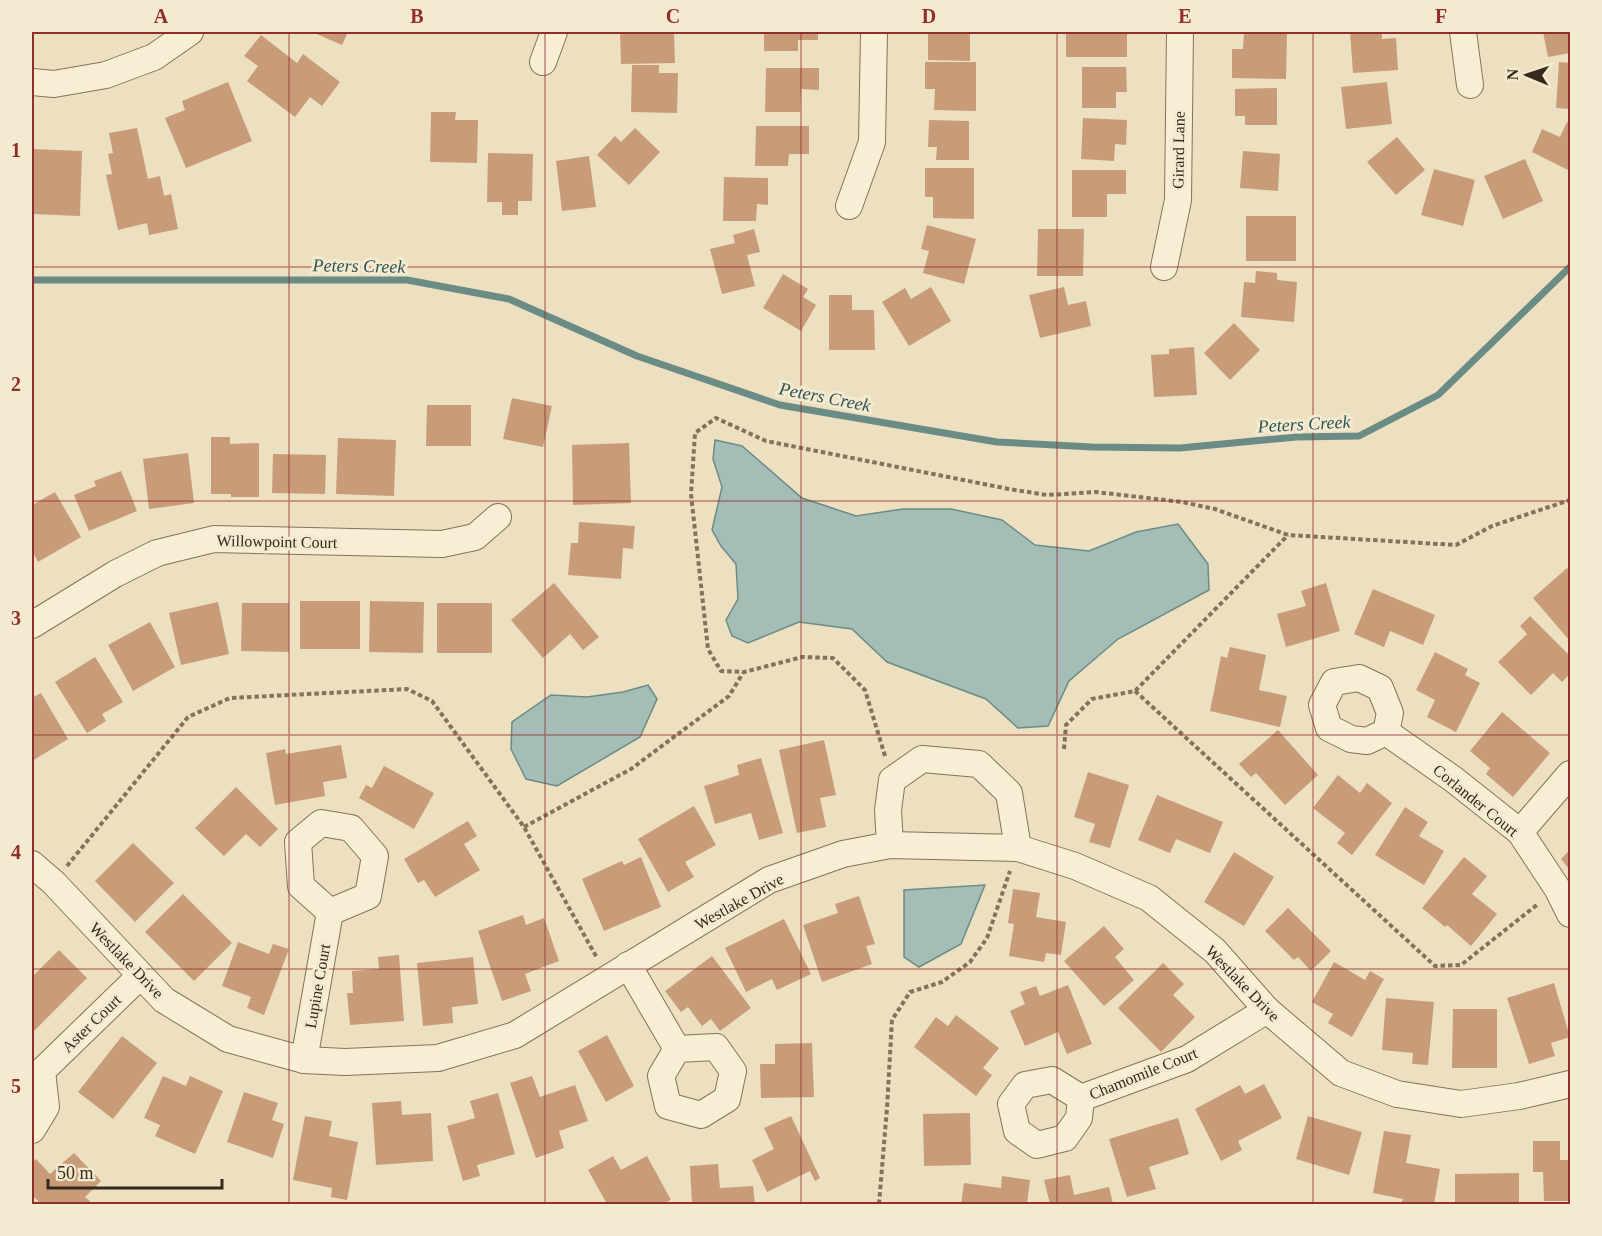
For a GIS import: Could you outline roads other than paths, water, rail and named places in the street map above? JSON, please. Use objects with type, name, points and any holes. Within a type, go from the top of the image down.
[{"type":"street","points":[[32,82],[54,84],[106,75],[154,57],[190,32]]},
{"type":"street","points":[[543,62],[554,32]]},
{"type":"street","points":[[849,206],[872,142],[874,32]]},
{"type":"street","name":"Girard Lane","points":[[1164,267],[1178,200],[1180,32]]},
{"type":"street","points":[[1463,32],[1470,85]]},
{"type":"street","name":"Willowpoint Court","points":[[32,625],[115,574],[158,553],[214,539],[442,544],[475,537],[498,518]]},
{"type":"street","name":"Corlander Court","points":[[1386,732],[1453,779],[1520,832],[1557,888],[1570,914]]},
{"type":"street","points":[[890,845],[888,810],[892,780],[922,759],[979,764],[1009,793],[1018,848]]},
{"type":"street","points":[[1520,832],[1570,774]]},
{"type":"street","name":"Westlake Drive","points":[[32,864],[54,883],[164,1000],[228,1039],[304,1060],[345,1062],[438,1058],[515,1035],[769,880],[843,854],[890,845],[1018,848],[1075,866],[1149,898],[1215,951],[1267,1010],[1341,1073],[1397,1094],[1461,1104],[1519,1096],[1570,1084]]},
{"type":"street","name":"Lupine Court","points":[[304,1060],[330,912]]},
{"type":"street","points":[[618,971],[677,1049]]},
{"type":"street","name":"Aster Court","points":[[32,1130],[46,1107],[37,1069],[140,976]]},
{"type":"street","name":"Chamomile Court","points":[[1082,1098],[1187,1059],[1267,1010]]},
{"type":"water","points":[[715,440],[742,446],[802,498],[856,516],[903,509],[951,509],[1002,520],[1035,545],[1089,551],[1136,532],[1178,524],[1208,564],[1209,590],[1118,639],[1069,681],[1048,726],[1018,728],[986,699],[887,662],[852,629],[799,622],[748,643],[732,636],[726,620],[738,599],[736,564],[721,546],[712,530],[722,487],[713,459]]},
{"type":"water","points":[[648,685],[657,699],[640,737],[557,786],[526,779],[511,749],[512,722],[551,695],[587,697],[623,692]]},
{"type":"water","points":[[985,885],[961,944],[919,967],[904,957],[904,890]]},
{"type":"waterway","name":"Peters Creek","points":[[32,280],[407,280],[509,299],[637,356],[780,405],[997,442],[1092,447],[1180,448],[1297,437],[1359,436],[1438,395],[1570,267]]}]
